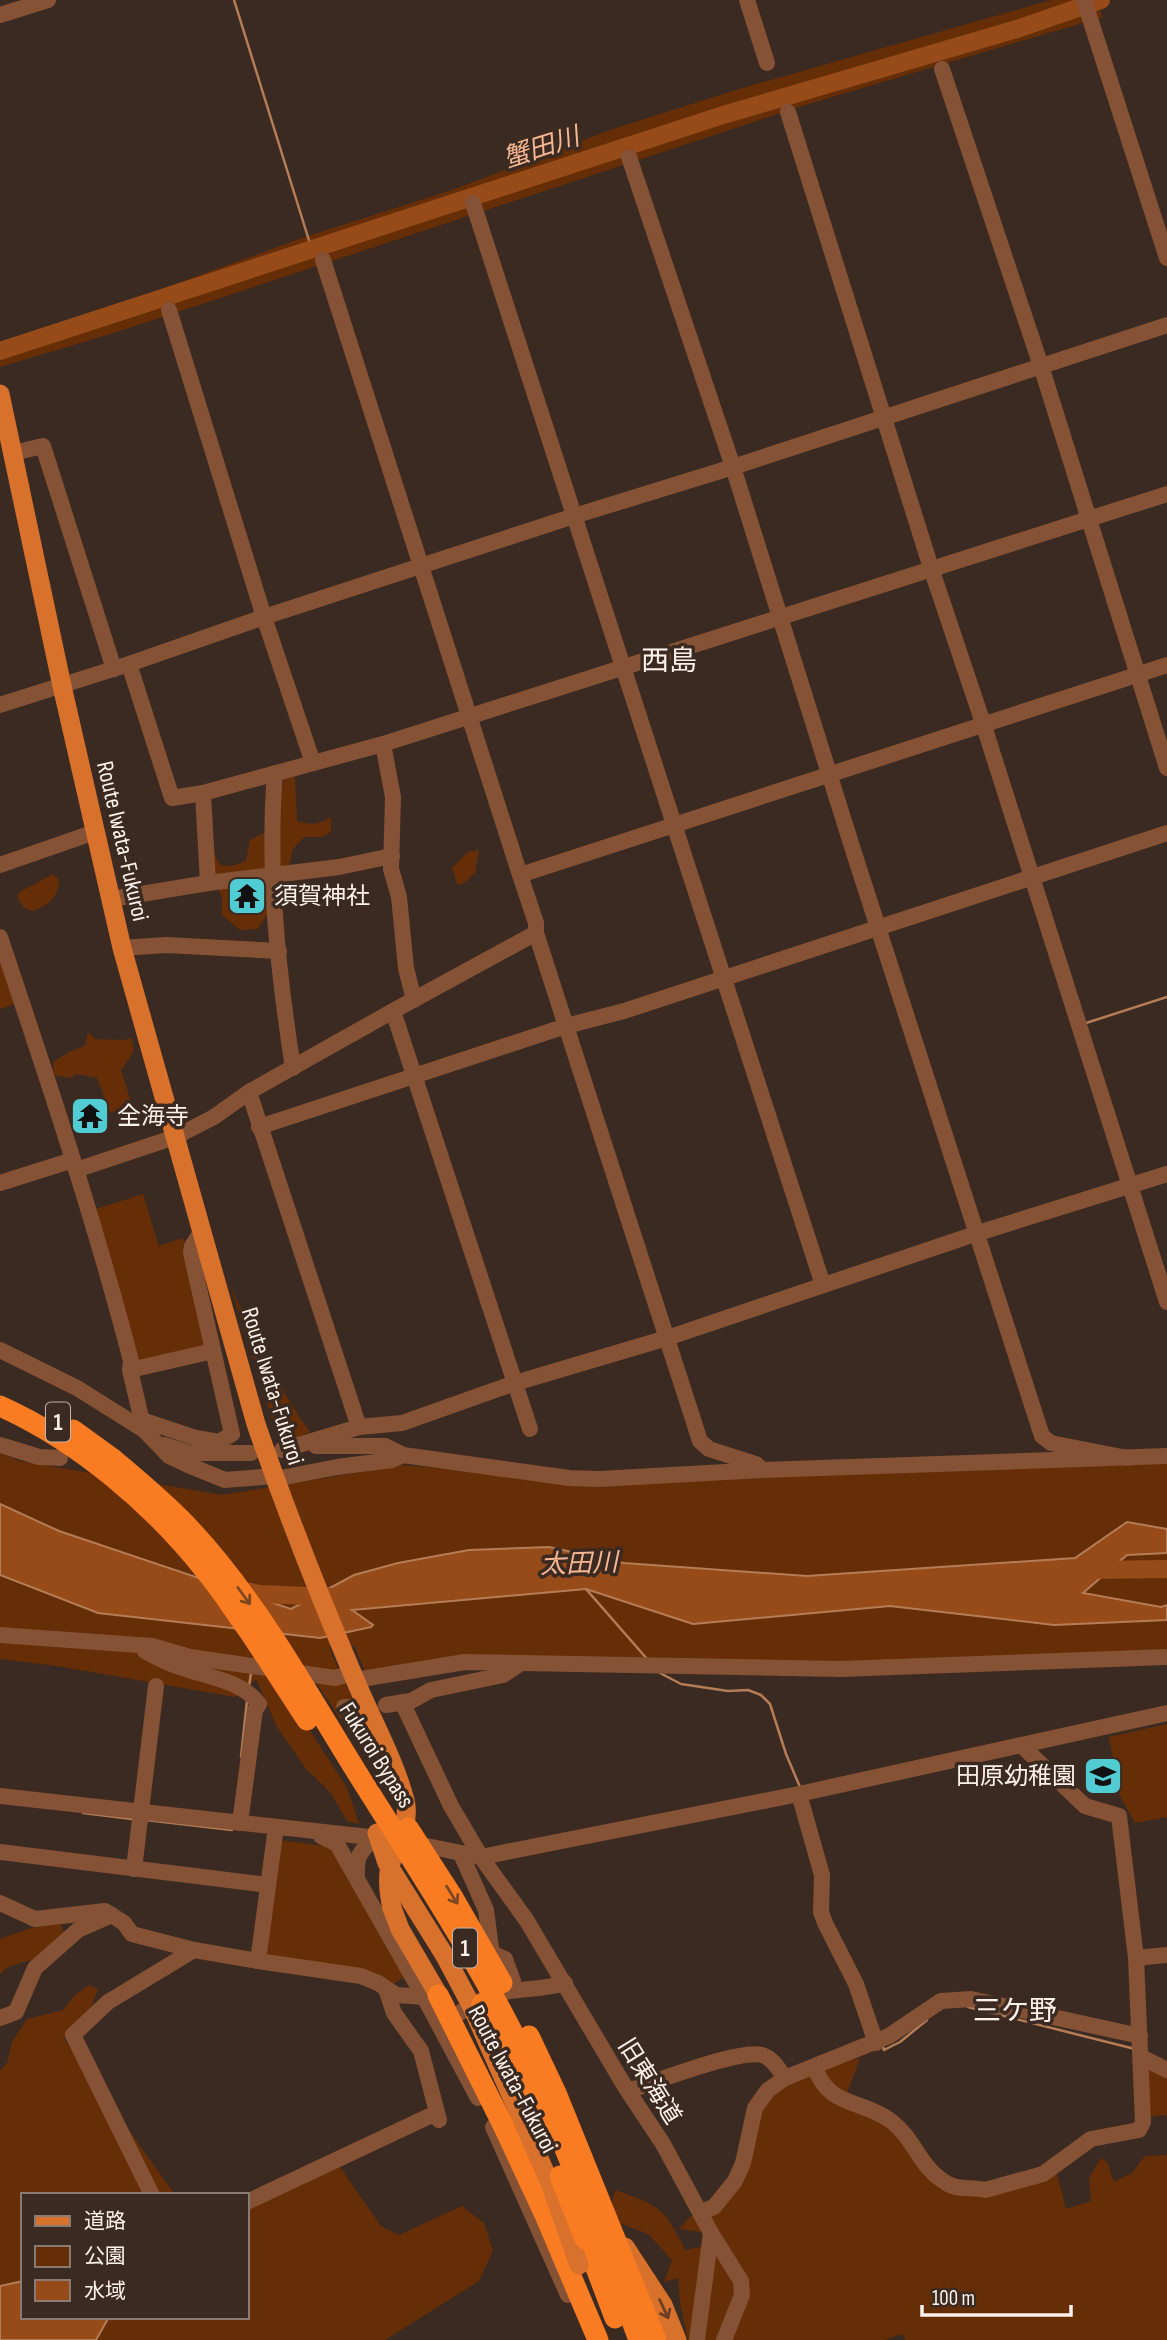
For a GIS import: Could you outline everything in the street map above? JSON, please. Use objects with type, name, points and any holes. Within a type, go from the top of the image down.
[{"type":"highway","name":"Fukuroi Bypass","points":[[0,1391],[74,1431],[177,1538],[207,1573],[251,1634],[335,1762],[376,1835],[477,1995],[505,2049],[592,2237]]},
{"type":"highway","name":"Fukuroi Bypass","points":[[0,1406],[108,1465],[191,1529],[265,1626],[489,1987],[518,2042],[552,2118],[592,2237]]},
{"type":"highway","name":"1","points":[[299,1680],[375,1780],[452,1896],[501,1980],[556,2093],[656,2340]]},
{"type":"highway","name":"1","points":[[431,1996],[545,2215],[598,2340]]},
{"type":"highway","name":"1","points":[[592,2237],[623,2340]]},
{"type":"highway","name":"1","points":[[592,2237],[639,2340]]},
{"type":"main road","name":"Route Iwata-Fukuroi","points":[[0,394],[62,686],[122,948],[256,1424],[405,1801],[406,1816],[401,1841],[389,1869],[387,1906],[431,1996],[481,2060],[579,2265],[605,2340]]},
{"type":"main road","points":[[376,1835],[387,1863],[445,1956],[471,2005],[546,2172],[579,2265]]},
{"type":"main road","points":[[603,2210],[663,2305],[677,2340]]},
{"type":"street","points":[[0,15],[48,0]]},
{"type":"street","points":[[747,0],[767,63]]},
{"type":"street","points":[[1084,0],[1167,258]]},
{"type":"street","points":[[942,69],[1041,366],[1167,768]]},
{"type":"street","points":[[788,112],[883,418],[1033,878],[1167,1302]]},
{"type":"street","points":[[629,157],[733,467],[1042,1436],[1051,1443],[1127,1458]]},
{"type":"street","points":[[474,203],[823,1285]]},
{"type":"street","points":[[323,260],[536,923],[536,933],[701,1441],[709,1449],[757,1464],[762,1470]]},
{"type":"street","points":[[169,310],[264,617],[313,763]]},
{"type":"street","points":[[0,705],[1167,325]]},
{"type":"street","points":[[13,453],[43,446],[121,667],[172,798],[202,793],[383,744],[1167,494]]},
{"type":"street","points":[[520,875],[1167,665]]},
{"type":"street","points":[[383,744],[393,797],[391,869],[399,897],[406,968],[414,1000]]},
{"type":"street","points":[[275,773],[272,875],[282,995],[293,1068]]},
{"type":"street","points":[[202,793],[208,883]]},
{"type":"street","points":[[0,865],[95,832]]},
{"type":"street","points":[[259,1127],[1167,833]]},
{"type":"street","points":[[111,899],[208,883],[339,867],[392,856]]},
{"type":"street","points":[[0,1183],[175,1137],[214,1116],[249,1092],[536,933]]},
{"type":"street","points":[[0,937],[75,1165],[115,1300],[131,1361],[130,1370],[143,1425],[169,1456],[225,1480],[276,1480],[337,1467],[391,1460],[402,1455]]},
{"type":"street","points":[[122,948],[166,945],[279,951]]},
{"type":"street","points":[[393,1011],[530,1429]]},
{"type":"street","points":[[249,1092],[359,1427]]},
{"type":"street","points":[[282,1450],[359,1427],[401,1423],[515,1382],[667,1338],[978,1233],[1167,1174]]},
{"type":"street","points":[[0,1350],[77,1388],[143,1425],[219,1442],[232,1434],[191,1252],[192,1245],[202,1231]]},
{"type":"street","points":[[130,1370],[213,1351]]},
{"type":"street","points":[[158,1443],[190,1453],[251,1453]]},
{"type":"street","points":[[0,1445],[39,1457],[60,1458]]},
{"type":"street","points":[[300,1446],[385,1447],[402,1455],[569,1478],[599,1479],[762,1470],[1167,1457]]},
{"type":"street","points":[[0,1635],[152,1646],[190,1657],[335,1678],[353,1673],[443,1664],[840,1669],[1167,1657]]},
{"type":"street","points":[[121,1644],[144,1650],[166,1662],[237,1686],[253,1695],[259,1704],[255,1710],[240,1823]]},
{"type":"street","name":"旧東海道","points":[[521,1663],[503,1675],[431,1690],[411,1701],[394,1704],[481,1857],[527,1921],[628,2091],[663,2144],[711,2233],[741,2281],[742,2295],[724,2340]]},
{"type":"street","points":[[134,1868],[156,1686]]},
{"type":"street","points":[[0,1796],[312,1831],[376,1835],[481,1857],[799,1794],[1167,1713]]},
{"type":"street","points":[[815,2067],[819,2080],[834,2094],[844,2101],[879,2113],[891,2122],[908,2137],[921,2161],[941,2179],[958,2188],[985,2190],[1043,2174],[1091,2139],[1139,2130],[1143,2122],[1136,1958],[1119,1816],[1085,1806],[1021,1745]]},
{"type":"street","points":[[799,1794],[822,1875],[821,1912],[856,1984],[876,2042]]},
{"type":"street","points":[[258,1961],[276,1827]]},
{"type":"street","points":[[312,1831],[337,1844],[357,1877],[387,1906]]},
{"type":"street","points":[[357,1877],[356,1860],[376,1835]]},
{"type":"street","points":[[0,1852],[268,1885]]},
{"type":"street","points":[[461,1854],[486,1910],[491,1948],[494,1954],[505,1959],[513,1981],[502,1992]]},
{"type":"street","points":[[0,1903],[34,1919],[105,1911],[124,1923],[132,1934],[194,1950],[360,1976],[396,1995],[431,1996],[440,2025],[498,2126],[588,2340]]},
{"type":"street","points":[[0,2018],[16,2012],[35,1968],[78,1930],[112,1915]]},
{"type":"street","points":[[151,2193],[73,2035],[108,2002],[194,1950]]},
{"type":"street","points":[[1136,1958],[1167,1955]]},
{"type":"street","points":[[440,2025],[489,1996],[502,1992],[555,1987],[565,1983]]},
{"type":"street","points":[[248,2202],[438,2117],[421,2051],[394,2013],[386,1989]]},
{"type":"street","points":[[701,2212],[714,2207],[735,2181],[743,2163],[756,2105],[768,2090],[785,2078],[889,2036],[941,2001],[971,1999],[1140,2036]]},
{"type":"street","points":[[628,2091],[694,2068],[755,2054],[771,2059],[785,2078]]},
{"type":"street","points":[[1141,2057],[1167,2070]]},
{"type":"street","points":[[498,2126],[556,2093]]},
{"type":"street","points":[[697,2340],[711,2233]]},
{"type":"green space","points":[[1051,0],[1095,0],[1103,17],[805,105],[117,332],[0,367],[0,345],[302,238],[455,189],[613,129],[739,89]]},
{"type":"green space","points":[[286,776],[295,777],[297,821],[314,823],[331,817],[331,832],[322,837],[304,837],[293,849],[289,865],[279,868],[268,913],[258,929],[240,930],[222,915],[222,897],[215,882],[213,851],[220,865],[231,866],[246,861],[250,840],[264,833]]},
{"type":"green space","points":[[479,850],[475,873],[463,884],[457,884],[452,868],[468,852]]},
{"type":"green space","points":[[53,874],[59,880],[52,900],[33,911],[24,908],[18,899],[18,893]]},
{"type":"green space","points":[[0,959],[15,1004],[0,1009]]},
{"type":"green space","points":[[88,1032],[95,1039],[132,1038],[134,1051],[121,1070],[132,1105],[110,1113],[97,1078],[77,1074],[70,1078],[54,1075],[53,1062],[85,1046]]},
{"type":"green space","points":[[143,1194],[159,1246],[183,1238],[206,1345],[139,1362],[93,1210]]},
{"type":"green space","points":[[231,1288],[277,1380],[310,1432],[280,1445]]},
{"type":"green space","points":[[0,1453],[19,1461],[223,1495],[403,1465],[584,1481],[1167,1456],[1167,1658],[1061,1661],[465,1662],[366,1673],[354,1646],[329,1646],[375,1747],[384,1783],[291,1646],[262,1673],[271,1678],[294,1706],[347,1788],[359,1824],[347,1821],[331,1793],[306,1769],[277,1727],[256,1679],[235,1697],[57,1666],[0,1659]]},
{"type":"green space","points":[[1167,1724],[1167,1817],[1135,1823],[1120,1796],[1109,1737]]},
{"type":"green space","points":[[279,1840],[332,1847],[404,1977],[392,1985],[267,1956]]},
{"type":"green space","points":[[61,1924],[65,1936],[34,1959],[8,1967],[0,1974],[2,1938],[38,1926]]},
{"type":"green space","points":[[90,1985],[98,1989],[92,2005],[64,2039],[174,2193],[21,2193],[21,2281],[0,2286],[0,2071],[7,2063],[12,2042],[27,2019],[63,2010],[75,1995]]},
{"type":"green space","points":[[860,2058],[844,2101],[887,2118],[934,2178],[985,2190],[1055,2165],[1066,2209],[1091,2201],[1089,2178],[1101,2158],[1107,2162],[1114,2182],[1132,2173],[1145,2156],[1167,2155],[1167,2340],[906,2340],[902,2334],[884,2340],[688,2340],[678,2278],[664,2282],[672,2260],[648,2234],[619,2223],[612,2202],[615,2190],[659,2210],[672,2225],[685,2250],[700,2247],[710,2233],[679,2229],[691,2216],[714,2207],[746,2144],[755,2108],[789,2077]]},
{"type":"green space","points":[[1145,2059],[1167,2070],[1167,2115],[1143,2117]]},
{"type":"green space","points":[[335,2160],[381,2226],[399,2235],[462,2206],[484,2223],[493,2251],[479,2281],[385,2340],[96,2340],[108,2319],[248,2319],[248,2203]]},
{"type":"water","points":[[0,1504],[59,1531],[291,1609],[354,1575],[398,1563],[469,1550],[549,1547],[624,1563],[807,1576],[1075,1558],[1127,1522],[1167,1529],[1167,1553],[1127,1555],[1083,1593],[1161,1607],[1167,1605],[1167,1620],[1054,1625],[890,1606],[693,1624],[586,1589],[352,1610],[373,1625],[320,1638],[98,1613],[0,1575]]},
{"type":"water","points":[[21,2281],[21,2319],[108,2319],[96,2340],[0,2340],[0,2286]]},
{"type":"waterway","points":[[234,0],[312,250]]},
{"type":"waterway","name":"蟹田川","points":[[0,351],[723,115],[1017,29],[1101,0]]},
{"type":"waterway","points":[[1086,1023],[1167,997]]},
{"type":"waterway","name":"太田川","points":[[1088,1570],[1167,1569]]},
{"type":"waterway","name":"太田川","points":[[232,1588],[260,1594],[333,1597]]},
{"type":"waterway","points":[[586,1589],[648,1660]]},
{"type":"waterway","points":[[249,1687],[251,1673]]},
{"type":"waterway","points":[[660,1673],[681,1684],[728,1691],[748,1690],[761,1695],[770,1704],[800,1787]]},
{"type":"waterway","points":[[241,1757],[247,1701]]},
{"type":"waterway","points":[[83,1813],[132,1819]]},
{"type":"waterway","points":[[146,1820],[232,1830]]},
{"type":"waterway","points":[[968,2007],[1135,2049]]},
{"type":"waterway","points":[[882,2044],[884,2050],[900,2042],[927,2020]]},
{"type":"place","name":"須賀神社","points":[[247,896]]},
{"type":"place","name":"全海寺","points":[[90,1116]]},
{"type":"place","name":"田原幼稚園","points":[[1103,1776]]},
{"type":"district","name":"西島","points":[[669,660]]},
{"type":"district","name":"三ケ野","points":[[1015,2010]]}]
